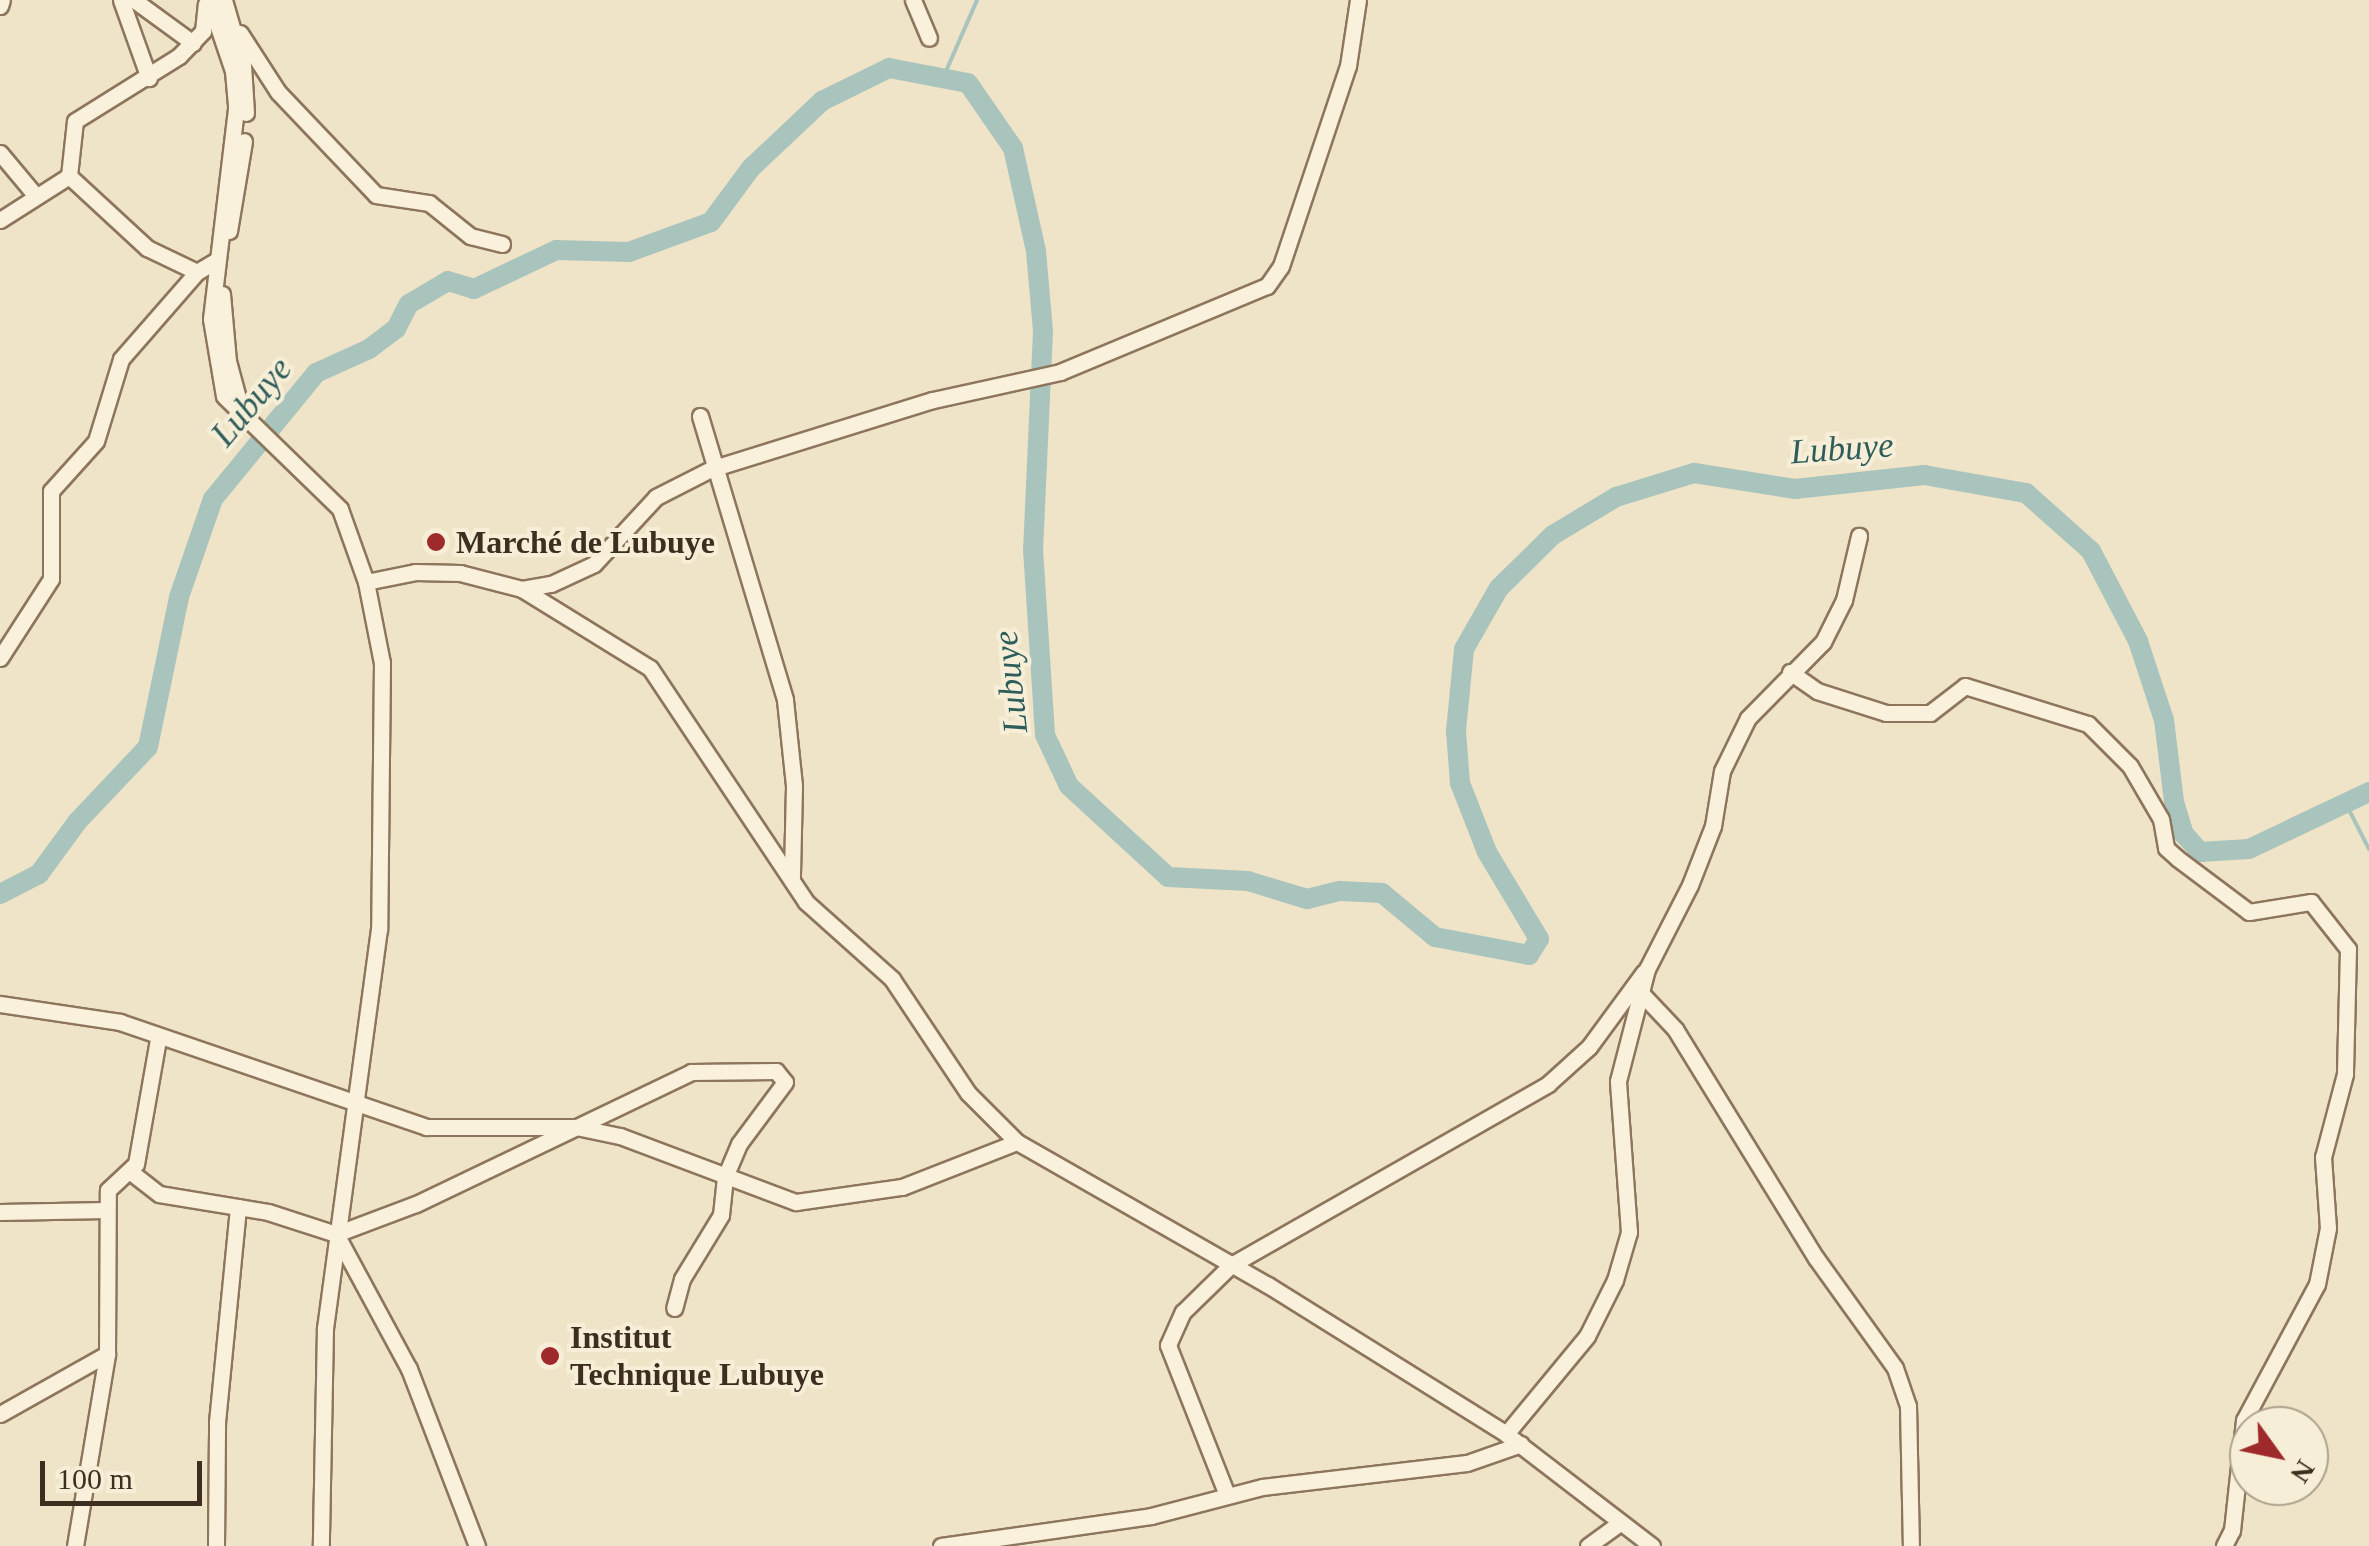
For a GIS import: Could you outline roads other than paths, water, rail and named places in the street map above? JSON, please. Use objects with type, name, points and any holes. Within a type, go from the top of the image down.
[{"type":"street","points":[[120,0],[149,78]]},
{"type":"street","points":[[134,0],[193,43]]},
{"type":"street","points":[[69,176],[76,121],[149,78],[193,43],[203,31],[207,0]]},
{"type":"street","points":[[207,0],[233,71],[236,108],[220,258],[221,312],[248,424],[340,509],[366,582],[382,663],[383,868],[336,1234],[322,1384],[321,1546]]},
{"type":"street","points":[[0,658],[52,579],[51,491],[96,441],[121,360],[197,272],[220,258],[247,109],[232,21],[224,0]]},
{"type":"street","points":[[913,0],[929,38]]},
{"type":"street","points":[[522,588],[551,584],[594,564],[656,497],[711,469],[933,400],[1060,372],[1268,286],[1281,266],[1348,66],[1358,0]]},
{"type":"street","points":[[232,21],[278,92],[376,194],[429,203],[470,236],[502,244]]},
{"type":"street","points":[[0,152],[36,196]]},
{"type":"street","points":[[0,220],[69,176]]},
{"type":"street","points":[[69,176],[147,248],[197,272]]},
{"type":"street","points":[[700,416],[711,469],[785,700],[794,786],[792,877]]},
{"type":"street","points":[[1227,1495],[1168,1345],[1183,1312],[1231,1264],[1548,1084],[1589,1047],[1646,968],[1713,826],[1730,753],[1748,718],[1822,642],[1844,600],[1859,536]]},
{"type":"street","points":[[366,582],[416,572],[460,573],[522,588],[650,668],[824,924],[892,978],[968,1093],[1017,1142],[1231,1264],[1506,1434],[1650,1545]]},
{"type":"street","points":[[1790,672],[1817,692],[1886,713],[1930,712],[1965,686],[2088,724],[2130,766],[2161,819],[2166,848],[2177,858],[2249,912],[2311,902],[2348,949],[2345,1074],[2323,1158],[2328,1228],[2317,1284],[2244,1420],[2232,1530],[2224,1546]]},
{"type":"street","points":[[1506,1434],[1587,1336],[1615,1280],[1630,1232],[1618,1081],[1646,968]]},
{"type":"street","points":[[1642,994],[1675,1029],[1816,1258],[1896,1368],[1908,1406],[1912,1546]]},
{"type":"street","points":[[0,1004],[102,1018],[321,1088],[352,1106],[454,1130],[576,1127],[620,1136],[796,1202],[844,1199],[902,1187],[1017,1142]]},
{"type":"street","points":[[75,1546],[107,1354],[108,1190],[132,1173],[158,1039]]},
{"type":"street","points":[[132,1173],[159,1194],[238,1207],[336,1234],[416,1204],[691,1072],[784,1075],[786,1082],[738,1144],[725,1177],[721,1215],[682,1280],[674,1308]]},
{"type":"street","points":[[216,1546],[218,1422],[238,1207]]},
{"type":"street","points":[[0,1212],[106,1210]]},
{"type":"street","points":[[336,1234],[409,1369],[477,1546]]},
{"type":"street","points":[[0,1414],[107,1354]]},
{"type":"street","points":[[940,1546],[1151,1516],[1227,1495],[1467,1463],[1521,1444]]},
{"type":"street","points":[[1588,1546],[1620,1523]]},
{"type":"waterway","points":[[943,78],[977,0]]},
{"type":"waterway","name":"Lubuye","points":[[0,894],[39,874],[77,822],[148,747],[179,597],[213,499],[316,373],[369,349],[396,329],[409,304],[448,281],[474,289],[556,250],[629,252],[711,222],[751,168],[822,101],[889,68],[968,83],[1013,148],[1036,251],[1043,331],[1033,549],[1045,735],[1069,786],[1168,877],[1248,881],[1307,899],[1340,891],[1382,893],[1435,937],[1529,955],[1539,939],[1487,852],[1460,783],[1456,731],[1464,649],[1499,588],[1553,535],[1616,497],[1694,473],[1795,489],[1924,475],[2026,493],[2091,551],[2138,641],[2164,720],[2174,802],[2184,834],[2200,852],[2249,849],[2369,792]]},
{"type":"waterway","points":[[2344,800],[2369,849]]},
{"type":"place","name":"Marché de Lubuye","points":[[436,542]]},
{"type":"place","name":"Institut Technique Lubuye","points":[[550,1356]]}]
